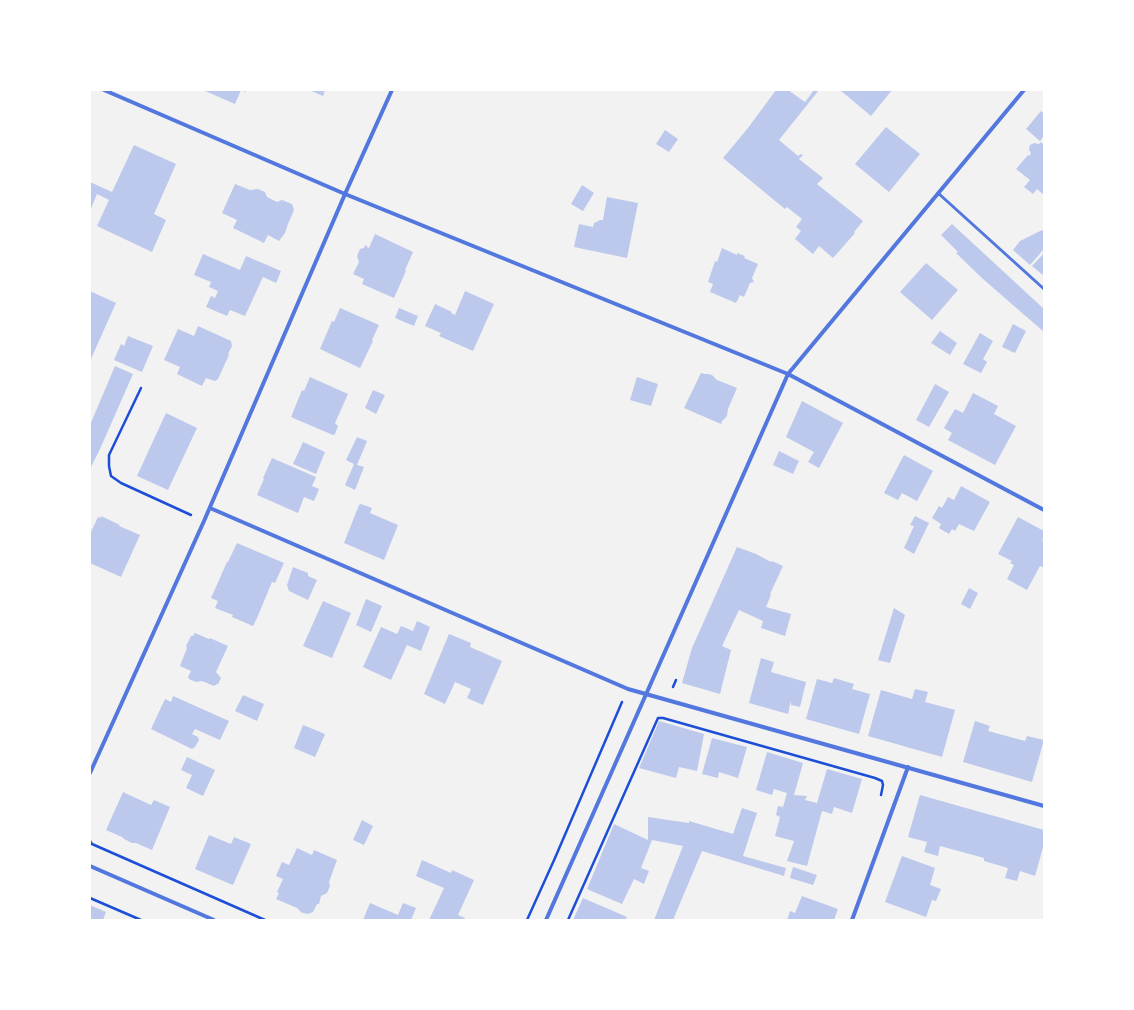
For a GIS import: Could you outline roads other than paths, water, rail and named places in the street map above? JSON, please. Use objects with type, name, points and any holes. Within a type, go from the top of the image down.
[{"type":"street","points":[[104,90],[345,194],[788,374],[1044,510]]},
{"type":"street","points":[[90,773],[210,508],[345,194],[392,90]]},
{"type":"street","points":[[546,920],[788,374],[1024,90]]},
{"type":"street","points":[[210,508],[628,689],[1044,806]]},
{"type":"street","points":[[852,920],[908,767]]},
{"type":"street","points":[[90,866],[214,920]]},
{"type":"lane","points":[[938,193],[1044,289]]}]
